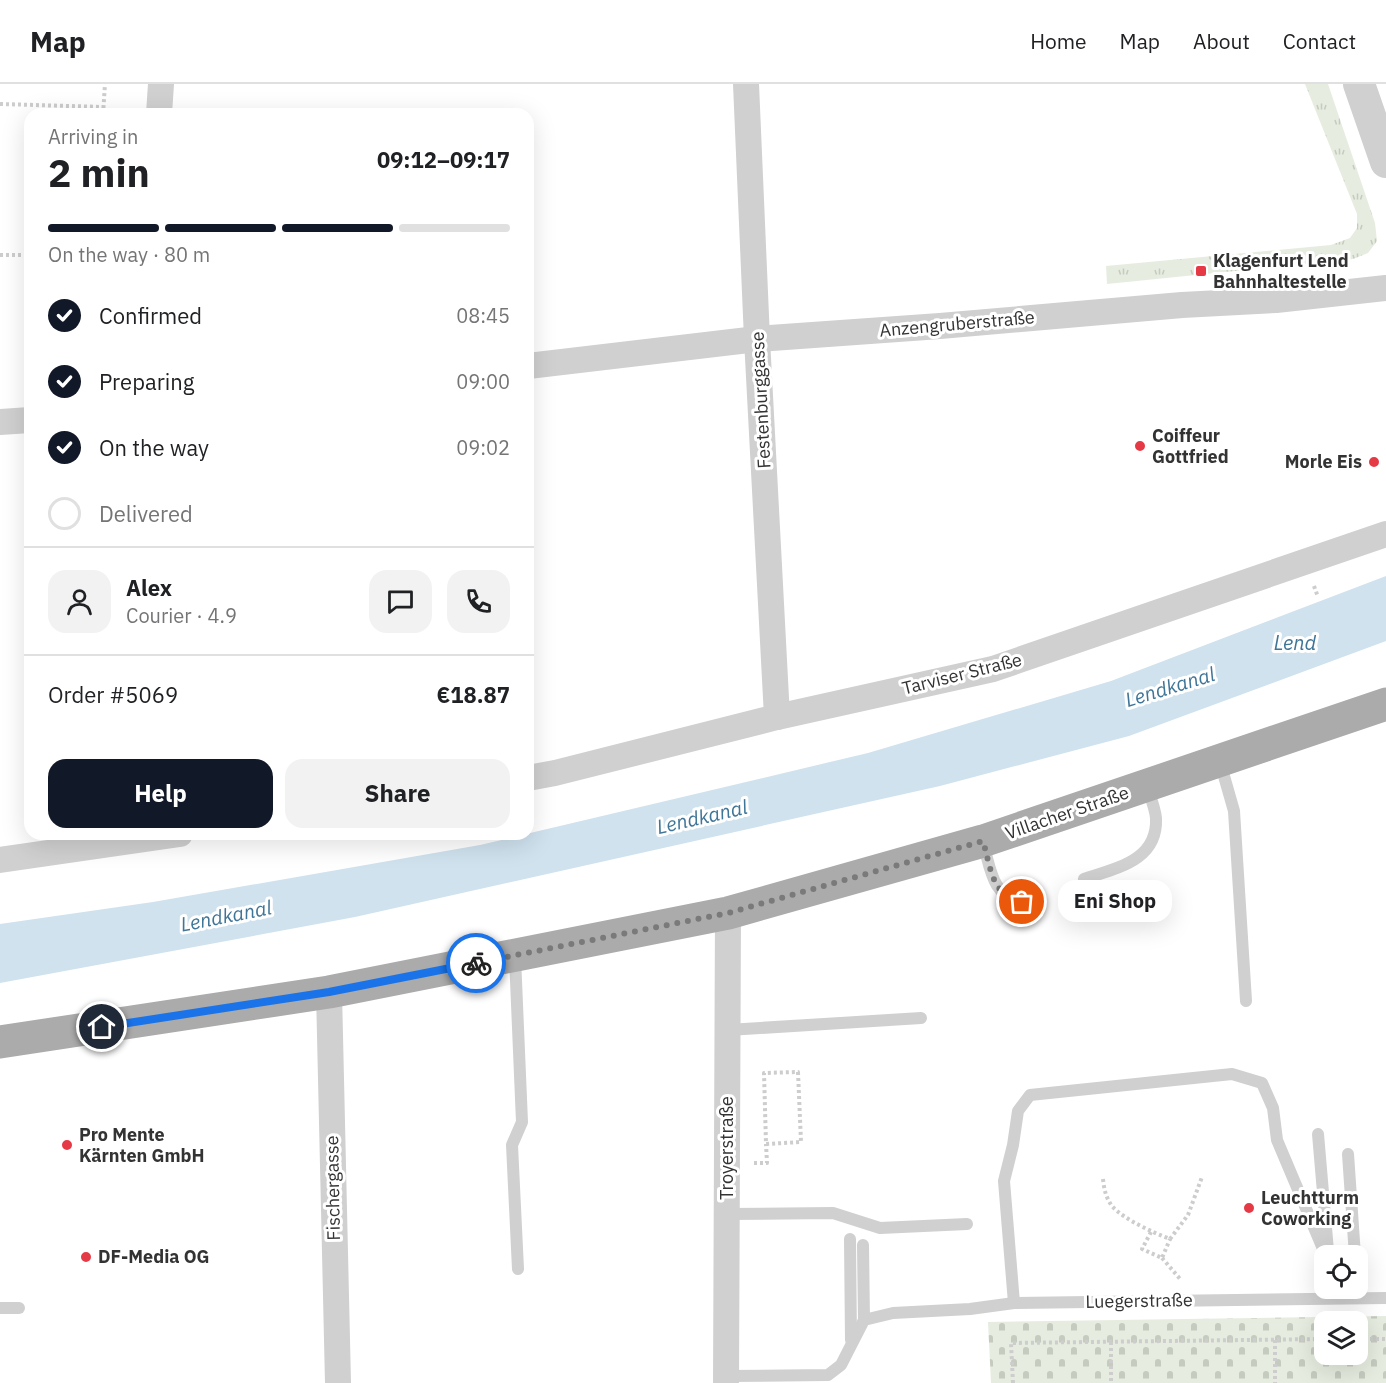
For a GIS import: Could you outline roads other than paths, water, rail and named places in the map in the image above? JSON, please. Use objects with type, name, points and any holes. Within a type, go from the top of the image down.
[{"type":"main road","name":"Villacher Straße","points":[[0,1042],[329,992],[728,913],[983,841],[1386,704]]},
{"type":"street","points":[[159,108],[161,84]]},
{"type":"street","name":"Festenburggasse","points":[[746,84],[777,717]]},
{"type":"street","points":[[1359,84],[1386,162]]},
{"type":"street","name":"Anzengruberstraße","points":[[534,365],[757,339],[1182,305],[1276,300],[1386,288]]},
{"type":"street","points":[[0,422],[24,420]]},
{"type":"street","name":"Tarviser Straße","points":[[534,777],[777,717],[993,669],[1386,534]]},
{"type":"street","points":[[0,860],[111,840]]},
{"type":"street","name":"Troyerstraße","points":[[726,1380],[728,913]]},
{"type":"street","name":"Fischergasse","points":[[329,992],[338,1383]]},
{"type":"lane","points":[[1220,761],[1234,811],[1246,1001]]},
{"type":"lane","points":[[1084,879],[1135,861],[1152,845],[1156,818],[1147,786]]},
{"type":"lane","points":[[983,841],[996,887],[1009,899],[1022,902]]},
{"type":"lane","points":[[515,956],[522,1122],[512,1145],[518,1269]]},
{"type":"lane","points":[[728,1030],[921,1018]]},
{"type":"lane","points":[[1014,1303],[1004,1181],[1017,1111],[1030,1095],[1232,1074],[1262,1083],[1273,1108],[1277,1140],[1322,1245]]},
{"type":"lane","points":[[1318,1134],[1326,1245]]},
{"type":"lane","points":[[1348,1154],[1354,1245]]},
{"type":"lane","points":[[726,1214],[833,1213],[880,1228],[968,1224]]},
{"type":"lane","points":[[850,1239],[851,1342]]},
{"type":"lane","points":[[726,1380],[828,1375],[841,1365],[864,1320],[863,1245]]},
{"type":"lane","name":"Luegerstraße","points":[[864,1320],[893,1314],[970,1309],[1014,1303],[1314,1295]]},
{"type":"lane","name":"Luegerstraße","points":[[1368,1296],[1386,1298]]},
{"type":"lane","points":[[0,1308],[19,1308]]},
{"type":"water","name":"Lend","points":[[1386,576],[1386,641],[1129,736],[940,786],[355,917],[0,983],[0,924],[153,902],[501,840],[534,840],[534,832],[868,753],[1111,681]]},
{"type":"place","name":"Klagenfurt Lend Bahnhaltestelle","points":[[1201,271]]},
{"type":"place","name":"Coiffeur Gottfried","points":[[1140,446]]},
{"type":"place","name":"Morle Eis","points":[[1374,462]]},
{"type":"place","name":"Eni Shop","points":[[1022,902]]},
{"type":"place","name":"Pro Mente Kärnten GmbH","points":[[67,1145]]},
{"type":"place","name":"Leuchtturm Coworking","points":[[1249,1208]]},
{"type":"place","name":"DF-Media OG","points":[[86,1257]]},
{"type":"water label","name":"Lendkanal","points":[[1170,687]]},
{"type":"water label","name":"Lendkanal","points":[[702,817]]},
{"type":"water label","name":"Lendkanal","points":[[226,916]]}]
